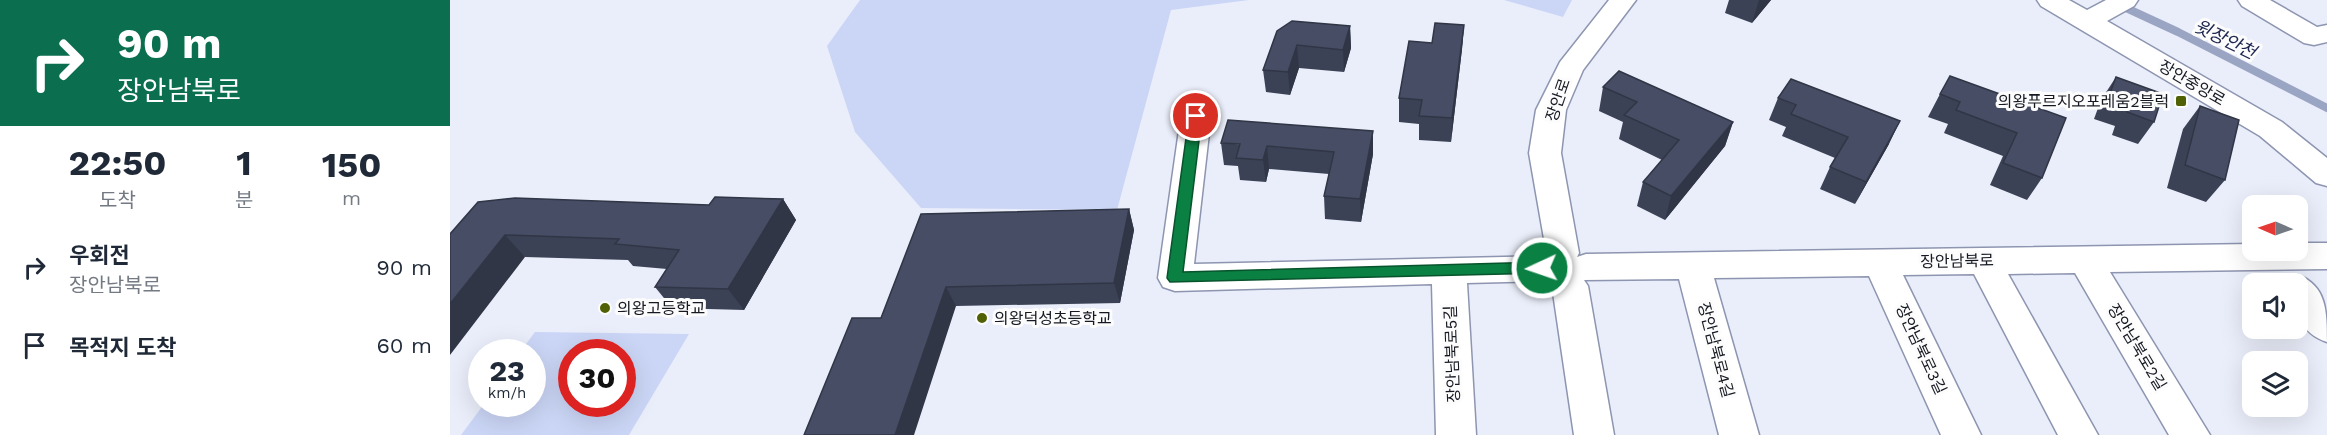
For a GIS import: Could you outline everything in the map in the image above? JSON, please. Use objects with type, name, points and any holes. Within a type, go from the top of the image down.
[{"type":"street","name":"장안로","points":[[1594,435],[1545,153],[1551,110],[1570,68],[1623,0]]},
{"type":"street","name":"장안중앙로","points":[[2050,0],[2105,11],[2271,129],[2327,175]]},
{"type":"street","points":[[2251,0],[2314,37],[2327,33]]},
{"type":"street","name":"장안남북로","points":[[1196,116],[1175,278],[1565,268],[2242,257]]},
{"type":"street","name":"장안남북로","points":[[2308,256],[2327,256]]},
{"type":"street","name":"장안남북로2길","points":[[2084,259],[2190,435]]},
{"type":"street","points":[[1984,261],[2078,435]]},
{"type":"street","name":"장안남북로3길","points":[[1880,262],[1961,435]]},
{"type":"street","name":"장안남북로4길","points":[[1693,266],[1739,435]]},
{"type":"street","name":"장안남북로5길","points":[[1449,272],[1456,435]]},
{"type":"street","points":[[2308,302],[2327,327]]},
{"type":"shaded area","points":[[860,0],[1249,0],[1171,10],[1117,210],[921,208],[855,132],[827,46]]},
{"type":"shaded area","points":[[1504,0],[1572,0],[1563,17]]},
{"type":"shaded area","points":[[535,332],[689,334],[629,435],[461,435],[474,417],[546,417],[546,339],[530,339]]},
{"type":"building","points":[[1292,21],[1350,26],[1343,50],[1297,45],[1288,72],[1263,70],[1277,31]]},
{"type":"building","points":[[1435,23],[1464,25],[1452,118],[1419,116],[1422,100],[1399,98],[1409,41],[1432,43]]},
{"type":"building","points":[[1619,71],[1733,122],[1671,196],[1643,182],[1679,140],[1624,115],[1637,102],[1603,87]]},
{"type":"building","points":[[1950,76],[2066,118],[2042,178],[2003,163],[2017,133],[1956,110],[1960,102],[1940,94]]},
{"type":"building","points":[[2116,77],[2163,94],[2154,122],[2127,112],[2130,104],[2109,96]]},
{"type":"building","points":[[1791,79],[1900,121],[1866,182],[1830,167],[1848,137],[1791,114],[1796,105],[1778,98]]},
{"type":"building","points":[[2200,106],[2239,120],[2225,180],[2185,165]]},
{"type":"building","points":[[1228,120],[1373,131],[1360,199],[1324,196],[1334,152],[1267,146],[1263,160],[1236,158],[1240,144],[1221,143]]},
{"type":"building","points":[[715,197],[783,199],[728,289],[655,287],[679,250],[615,244],[619,239],[505,235],[450,304],[450,234],[478,202],[515,198],[709,205]]},
{"type":"building","points":[[1129,209],[1114,283],[946,287],[895,435],[804,435],[852,318],[881,318],[921,214]]},
{"type":"waterway","name":"윗장안천","points":[[2109,0],[2178,32],[2327,108]]},
{"type":"place","name":"의왕푸르지오포레움2블럭","points":[[2181,101]]},
{"type":"place","name":"의왕고등학교","points":[[605,308]]},
{"type":"place","name":"의왕덕성초등학교","points":[[982,318]]},
{"type":"route","points":[[1196,116],[1175,278],[1542,268]]}]
